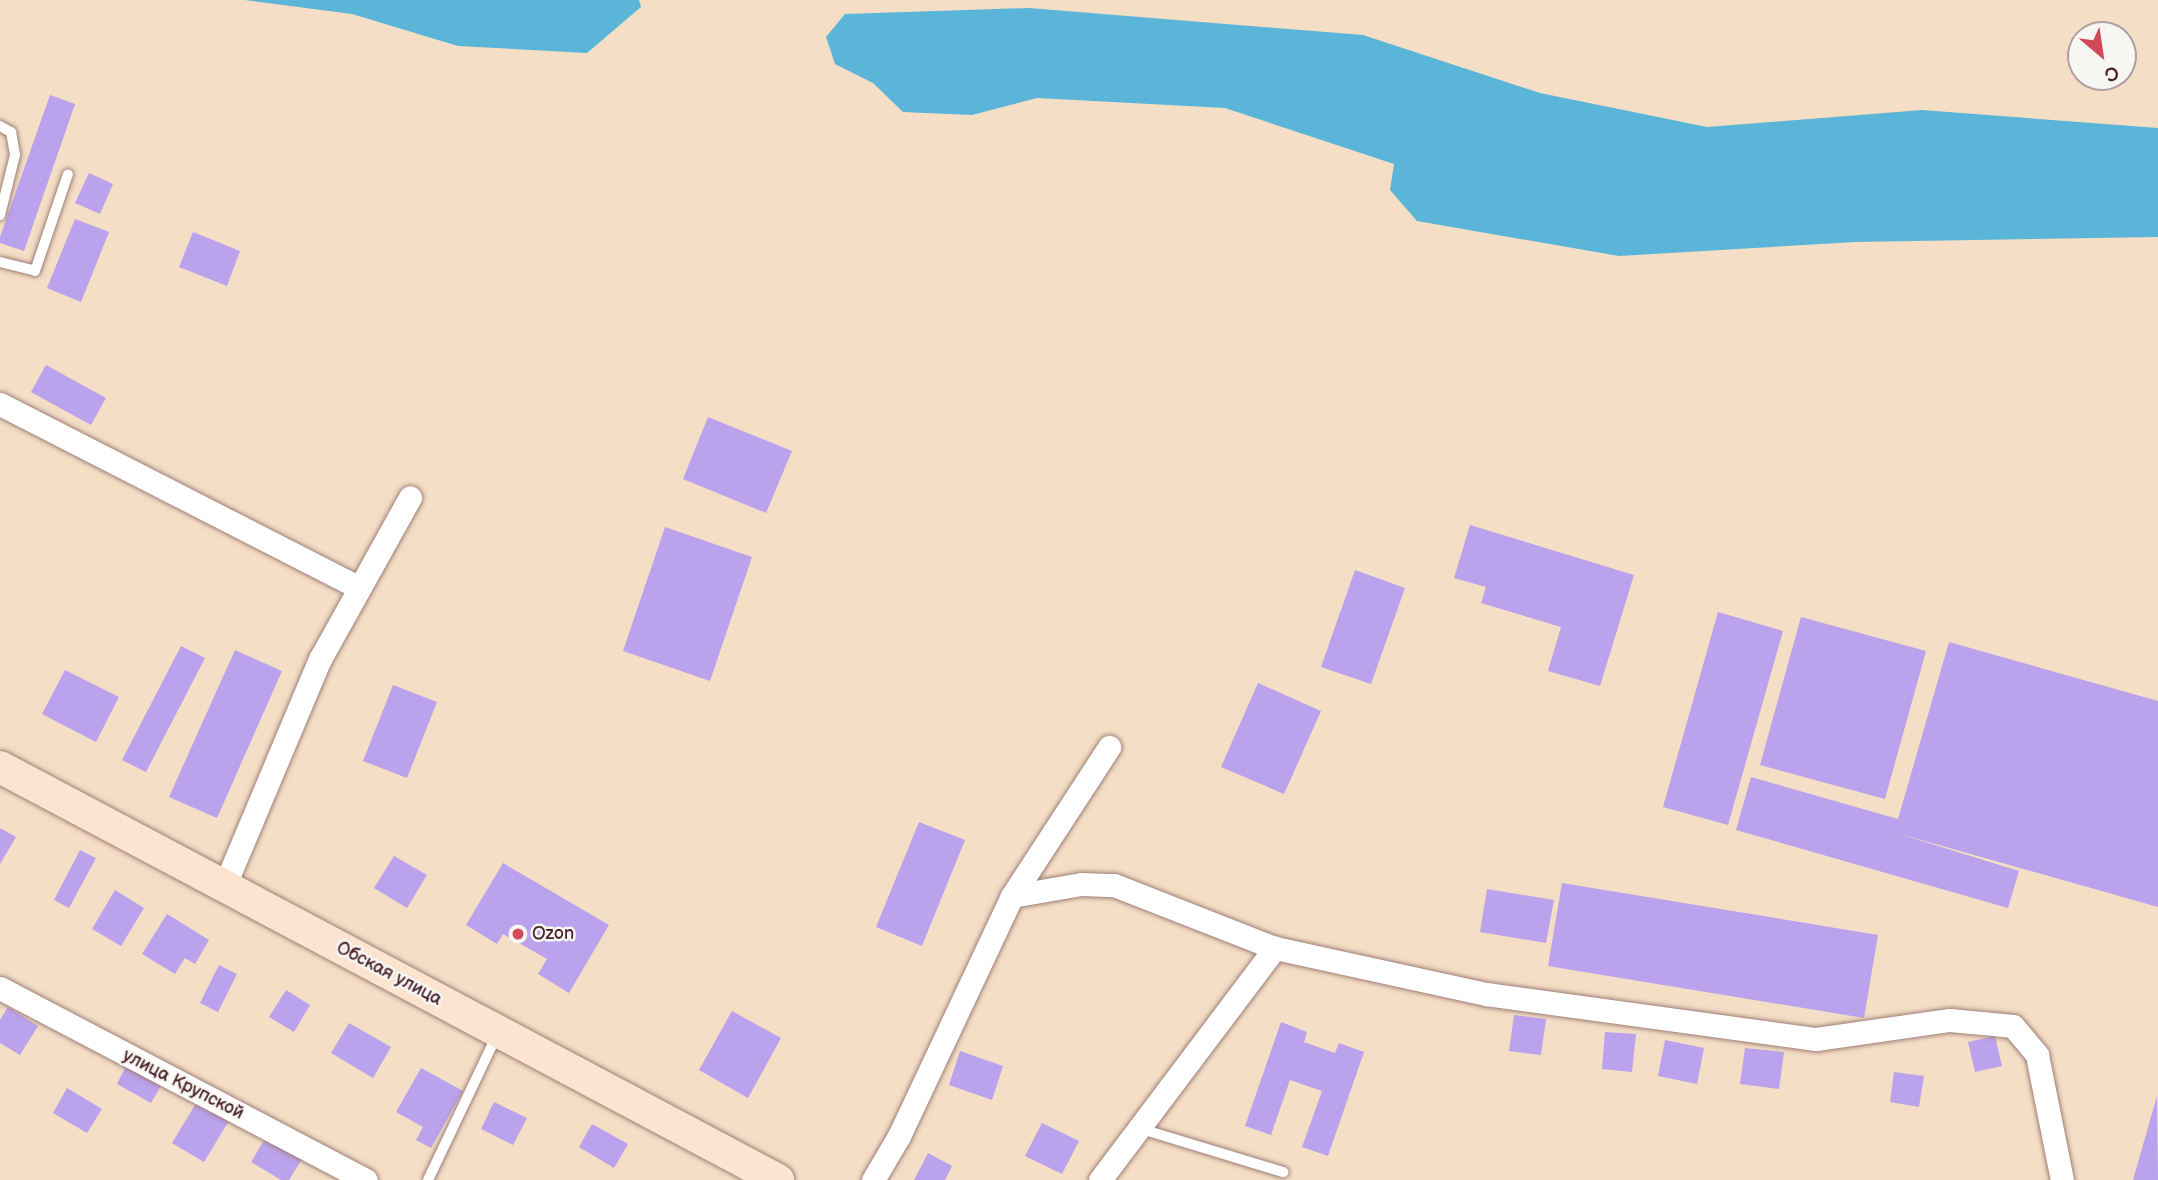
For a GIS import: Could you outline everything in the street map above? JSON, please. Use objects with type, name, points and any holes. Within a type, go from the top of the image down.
[{"type":"street","points":[[0,404],[359,588]]},
{"type":"street","points":[[224,887],[320,659],[411,497]]},
{"type":"street","points":[[873,1180],[899,1136],[1012,896],[1109,747]]},
{"type":"street","name":"Обская улица","points":[[0,767],[778,1180]]},
{"type":"street","points":[[1012,896],[1081,884],[1114,886],[1275,948],[1486,994],[1816,1039],[1950,1020],[2013,1026],[2037,1055],[2062,1180]]},
{"type":"street","points":[[1100,1180],[1275,948]]},
{"type":"street","name":"улица Крупской","points":[[0,988],[366,1180]]},
{"type":"lane","points":[[0,126],[11,132],[15,155],[0,215]]},
{"type":"lane","points":[[0,262],[34,271],[68,174]]},
{"type":"lane","points":[[428,1180],[498,1032]]},
{"type":"lane","points":[[1137,1128],[1283,1172]]},
{"type":"water","points":[[245,0],[639,0],[641,7],[587,53],[458,46],[352,14]]},
{"type":"water","points":[[1029,8],[1363,35],[1540,93],[1707,127],[1922,110],[2158,128],[2158,237],[1855,242],[1619,256],[1417,221],[1390,190],[1394,164],[1225,108],[1037,98],[972,115],[903,112],[873,83],[835,64],[826,37],[845,14]]},
{"type":"building","points":[[50,95],[75,104],[24,251],[0,243],[0,237]]},
{"type":"building","points":[[89,173],[113,184],[100,214],[75,203]]},
{"type":"building","points":[[75,219],[109,232],[81,302],[47,288]]},
{"type":"building","points":[[193,232],[240,251],[227,286],[179,267]]},
{"type":"building","points":[[46,365],[106,398],[91,425],[31,392]]},
{"type":"building","points":[[708,417],[792,451],[766,513],[683,479]]},
{"type":"building","points":[[1470,525],[1634,575],[1600,686],[1548,671],[1561,627],[1481,603],[1486,587],[1454,578]]},
{"type":"building","points":[[665,527],[752,557],[710,681],[623,651]]},
{"type":"building","points":[[1355,570],[1405,588],[1371,684],[1321,667]]},
{"type":"building","points":[[1718,612],[1783,631],[1728,825],[1663,807]]},
{"type":"building","points":[[1801,617],[1926,651],[1885,799],[1760,765]]},
{"type":"building","points":[[1949,642],[2158,701],[2158,907],[1893,832],[2019,871],[2008,908],[1736,830],[1751,777],[1898,819]]},
{"type":"building","points":[[181,646],[205,658],[146,772],[122,760]]},
{"type":"building","points":[[235,650],[282,671],[217,818],[169,797]]},
{"type":"building","points":[[65,670],[119,697],[96,742],[42,714]]},
{"type":"building","points":[[1258,683],[1321,711],[1284,794],[1221,767]]},
{"type":"building","points":[[393,685],[437,702],[407,778],[363,761]]},
{"type":"building","points":[[919,822],[965,840],[922,946],[876,927]]},
{"type":"building","points":[[0,828],[16,837],[0,864]]},
{"type":"building","points":[[80,850],[96,858],[69,908],[54,900]]},
{"type":"building","points":[[394,856],[427,875],[407,908],[374,888]]},
{"type":"building","points":[[503,863],[609,925],[569,993],[538,974],[547,959],[503,934],[497,944],[466,925]]},
{"type":"building","points":[[1562,883],[1878,935],[1864,1018],[1548,966]]},
{"type":"building","points":[[1487,889],[1554,900],[1546,943],[1480,932]]},
{"type":"building","points":[[115,890],[144,908],[121,946],[92,929]]},
{"type":"building","points":[[167,914],[209,940],[195,964],[185,958],[175,974],[142,954]]},
{"type":"building","points":[[219,965],[237,974],[218,1012],[200,1003]]},
{"type":"building","points":[[286,990],[310,1005],[294,1032],[269,1017]]},
{"type":"building","points":[[8,1007],[38,1026],[20,1055],[0,1043],[0,1020]]},
{"type":"building","points":[[732,1011],[781,1038],[748,1098],[699,1070]]},
{"type":"building","points":[[1514,1015],[1546,1019],[1541,1055],[1509,1051]]},
{"type":"building","points":[[1281,1022],[1307,1032],[1304,1042],[1335,1053],[1339,1043],[1364,1052],[1328,1156],[1302,1147],[1322,1091],[1290,1080],[1271,1135],[1245,1126]]},
{"type":"building","points":[[349,1023],[391,1047],[373,1078],[331,1053]]},
{"type":"building","points":[[1605,1032],[1636,1034],[1632,1072],[1602,1069]]},
{"type":"building","points":[[1995,1036],[2002,1066],[1975,1072],[1968,1042]]},
{"type":"building","points":[[1665,1040],[1704,1048],[1697,1084],[1658,1076]]},
{"type":"building","points":[[1745,1048],[1784,1052],[1779,1089],[1740,1084]]},
{"type":"building","points":[[960,1051],[1003,1066],[992,1100],[949,1085]]},
{"type":"building","points":[[127,1064],[162,1084],[151,1103],[117,1084]]},
{"type":"building","points":[[421,1068],[463,1091],[431,1148],[416,1140],[423,1127],[396,1112]]},
{"type":"building","points":[[1894,1072],[1924,1076],[1919,1107],[1890,1102]]},
{"type":"building","points":[[67,1088],[102,1109],[87,1133],[53,1113]]},
{"type":"building","points":[[2157,1096],[2158,1180],[2133,1180]]},
{"type":"building","points":[[198,1100],[230,1119],[204,1162],[172,1143]]},
{"type":"building","points":[[494,1102],[527,1118],[513,1145],[481,1129]]},
{"type":"building","points":[[1042,1123],[1079,1141],[1062,1174],[1025,1156]]},
{"type":"building","points":[[592,1124],[628,1144],[614,1168],[579,1147]]},
{"type":"building","points":[[266,1137],[302,1159],[289,1180],[281,1180],[251,1162]]},
{"type":"building","points":[[928,1153],[952,1166],[945,1180],[914,1180]]},
{"type":"place","name":"Ozon","points":[[518,934]]}]
